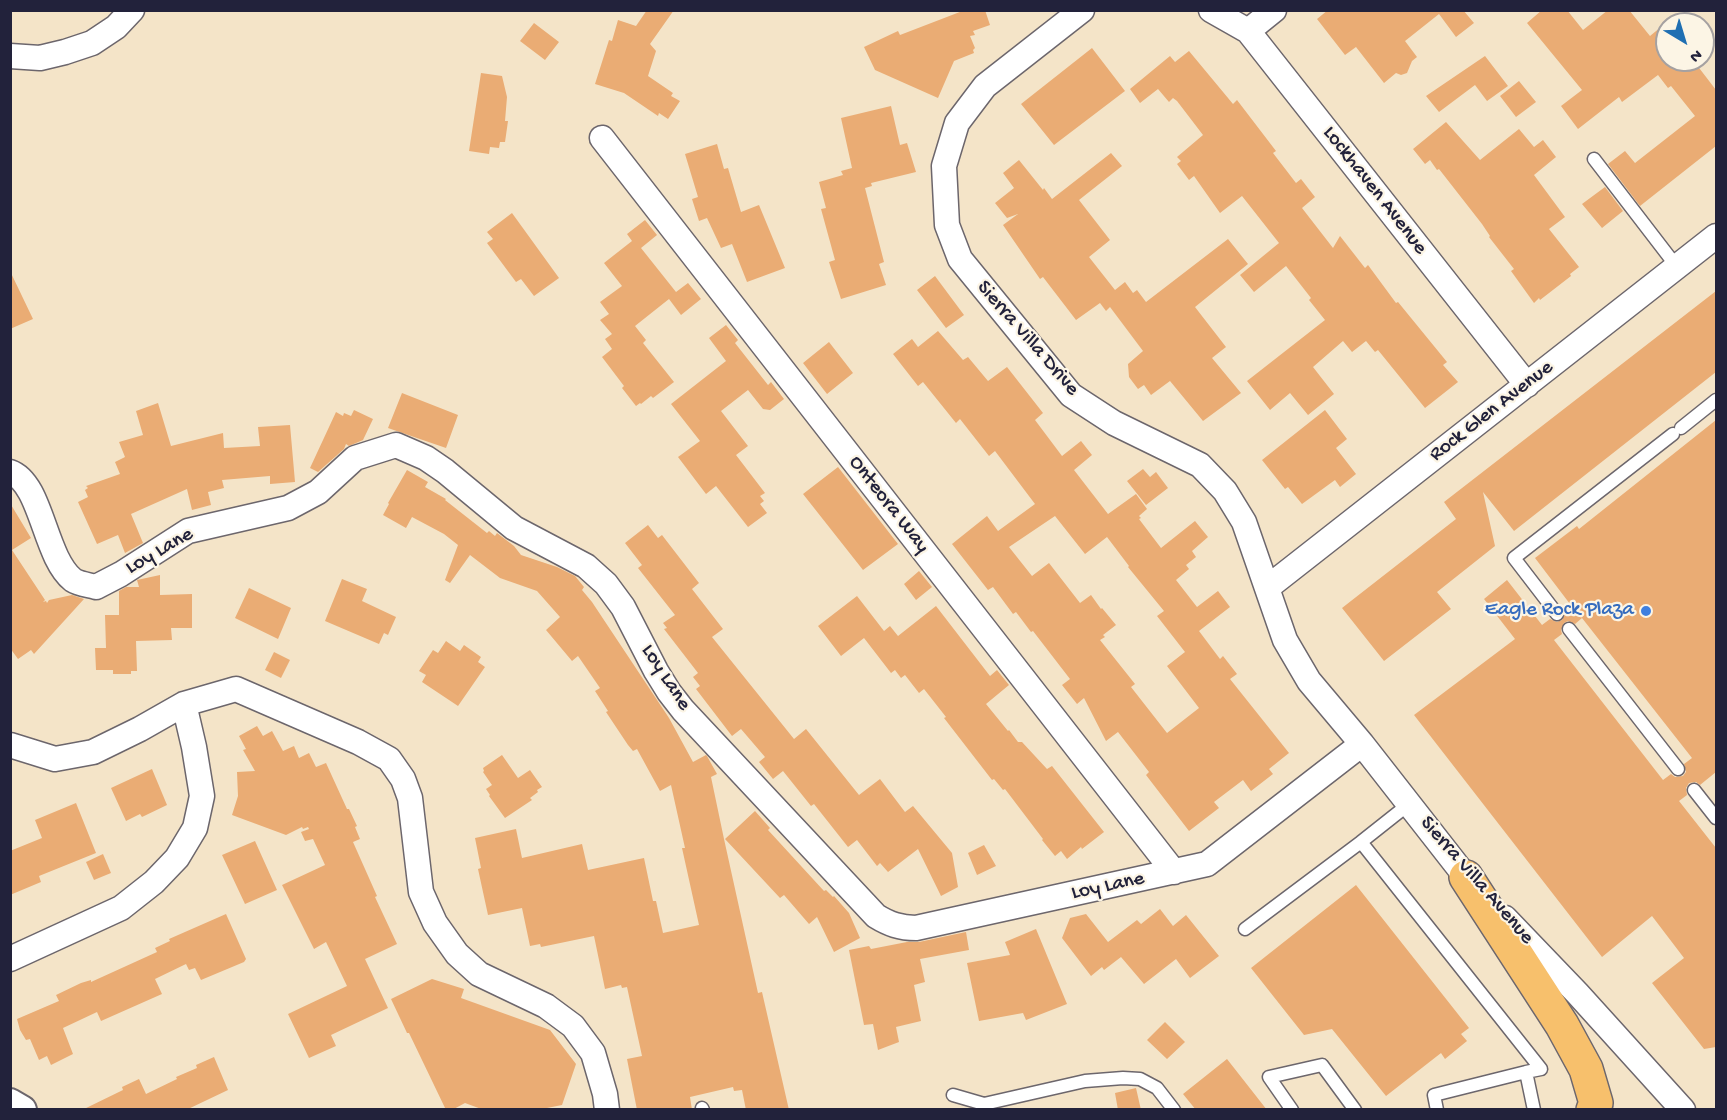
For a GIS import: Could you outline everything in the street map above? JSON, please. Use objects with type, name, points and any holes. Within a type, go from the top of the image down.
[{"type":"main road","points":[[1466,877],[1562,1025],[1586,1069],[1596,1103],[1593,1110]]},
{"type":"street","points":[[10,56],[40,58],[92,43],[116,27],[132,10]]},
{"type":"street","name":"Sierra Villa Drive","points":[[1082,10],[985,86],[957,123],[944,166],[947,225],[960,259],[1071,395],[1114,423],[1200,465],[1225,491],[1244,522],[1285,640]]},
{"type":"street","name":"Lockhaven Avenue","points":[[1211,10],[1248,31],[1527,385]]},
{"type":"street","points":[[1248,31],[1274,10]]},
{"type":"street","name":"Onteora Way","points":[[602,138],[1174,872]]},
{"type":"street","name":"Rock Glen Avenue","points":[[1267,588],[1716,236]]},
{"type":"street","name":"Loy Lane","points":[[10,472],[16,474],[29,488],[59,563],[74,581],[96,587],[121,574],[188,531],[288,508],[318,492],[355,458],[396,445],[426,458],[514,528],[586,566],[606,584],[623,606],[656,671],[683,710],[876,916],[901,928],[916,928],[1198,867],[1215,859],[1362,744]]},
{"type":"street","name":"Sierra Villa Avenue","points":[[1285,640],[1309,681],[1362,744],[1466,877],[1577,993],[1683,1110]]},
{"type":"street","points":[[10,745],[55,759],[93,752],[184,704],[236,689],[358,742],[389,759],[403,778],[410,798],[421,892],[435,923],[457,954],[479,974],[546,1006],[573,1026],[593,1053],[605,1094],[607,1110]]},
{"type":"street","points":[[10,959],[121,908],[154,882],[177,858],[195,828],[202,796],[184,704]]},
{"type":"street","points":[[10,1103],[22,1110]]},
{"type":"lane","points":[[1594,159],[1677,267]]},
{"type":"lane","points":[[1557,614],[1514,558],[1716,400]]},
{"type":"lane","points":[[1569,629],[1678,769]]},
{"type":"lane","points":[[1694,790],[1716,818]]},
{"type":"lane","points":[[1245,929],[1409,804]]},
{"type":"lane","points":[[1361,842],[1541,1069],[1434,1095],[1437,1110]]},
{"type":"lane","points":[[1292,1110],[1269,1077],[1322,1065],[1355,1110]]},
{"type":"lane","points":[[1526,1072],[1534,1110]]},
{"type":"lane","points":[[953,1095],[984,1104],[1085,1082],[1123,1078],[1140,1079],[1157,1088],[1174,1110]]},
{"type":"building","points":[[647,10],[674,10],[650,44],[656,51],[648,76],[673,93],[671,96],[680,101],[668,119],[659,113],[658,116],[624,93],[595,84],[618,20],[636,26]]},
{"type":"building","points":[[965,10],[985,10],[990,25],[973,31],[975,35],[970,36],[975,48],[974,53],[954,61],[938,98],[875,70],[864,47],[898,31],[900,35]]},
{"type":"building","points":[[1328,10],[1463,10],[1474,23],[1456,37],[1439,14],[1405,41],[1417,57],[1412,61],[1407,73],[1401,75],[1396,73],[1384,83],[1356,47],[1345,55],[1317,19]]},
{"type":"building","points":[[1542,10],[1567,10],[1583,30],[1608,10],[1629,10],[1650,36],[1655,32],[1655,72],[1702,72],[1716,90],[1716,146],[1640,206],[1608,164],[1625,151],[1635,163],[1695,116],[1671,86],[1668,88],[1658,75],[1622,102],[1619,97],[1578,129],[1561,106],[1582,90],[1527,23]]},
{"type":"building","points":[[534,23],[559,42],[545,60],[520,41]]},
{"type":"building","points":[[1092,48],[1125,91],[1054,145],[1021,104]]},
{"type":"building","points":[[1189,51],[1233,104],[1237,100],[1276,151],[1273,153],[1296,183],[1301,179],[1315,197],[1302,208],[1333,248],[1340,236],[1365,268],[1368,265],[1396,303],[1398,302],[1447,362],[1443,365],[1458,382],[1425,408],[1378,350],[1375,352],[1366,341],[1352,352],[1343,341],[1313,367],[1334,394],[1308,415],[1290,393],[1270,410],[1247,381],[1325,320],[1286,266],[1254,292],[1240,275],[1279,243],[1242,196],[1220,213],[1194,176],[1189,180],[1177,164],[1181,161],[1177,157],[1203,135],[1177,101],[1173,98],[1169,102],[1158,89],[1140,103],[1130,89],[1170,56],[1175,62]]},
{"type":"building","points":[[1485,56],[1508,86],[1487,101],[1475,85],[1439,112],[1426,96]]},
{"type":"building","points":[[481,73],[502,76],[507,97],[505,121],[508,121],[505,142],[500,142],[499,148],[490,147],[489,154],[469,151]]},
{"type":"building","points":[[1519,81],[1536,102],[1516,117],[1500,96]]},
{"type":"building","points":[[891,106],[900,145],[907,143],[916,172],[871,183],[872,186],[865,188],[884,262],[879,264],[886,285],[841,299],[829,262],[835,260],[821,209],[826,208],[819,182],[843,175],[841,171],[852,168],[841,118]]},
{"type":"building","points":[[1446,122],[1480,160],[1519,129],[1534,147],[1543,140],[1556,157],[1534,175],[1565,217],[1549,229],[1579,267],[1540,300],[1539,298],[1534,303],[1511,271],[1514,269],[1439,169],[1437,170],[1430,160],[1425,164],[1413,149]]},
{"type":"building","points":[[717,144],[724,169],[728,168],[741,212],[759,205],[785,268],[747,282],[732,244],[721,248],[707,218],[699,221],[692,199],[698,197],[685,154]]},
{"type":"building","points":[[1111,153],[1122,166],[1079,200],[1110,240],[1089,257],[1115,290],[1125,282],[1133,293],[1137,290],[1146,302],[1228,239],[1248,264],[1195,307],[1226,347],[1212,358],[1241,393],[1203,421],[1170,381],[1151,395],[1144,385],[1138,389],[1129,377],[1128,364],[1143,351],[1110,307],[1106,311],[1100,303],[1076,320],[1043,277],[1040,279],[1003,225],[1018,214],[1007,218],[995,203],[1014,188],[1003,173],[1019,160],[1052,199]]},
{"type":"building","points":[[1605,187],[1623,211],[1602,228],[1582,204]]},
{"type":"building","points":[[512,213],[559,278],[534,296],[521,279],[516,282],[487,243],[493,239],[487,232]]},
{"type":"building","points":[[645,220],[657,235],[641,248],[676,292],[688,283],[701,299],[681,315],[669,299],[635,326],[646,340],[643,343],[674,382],[653,398],[651,396],[636,406],[602,357],[612,349],[605,339],[612,334],[600,320],[609,314],[600,302],[622,286],[604,263],[632,241],[627,234]]},
{"type":"building","points":[[10,271],[33,319],[10,329]]},
{"type":"building","points":[[935,276],[964,315],[946,328],[917,290]]},
{"type":"building","points":[[1716,291],[1716,372],[1514,531],[1483,492],[1495,546],[1437,592],[1451,609],[1384,661],[1342,608],[1456,519],[1444,502]]},
{"type":"building","points":[[726,325],[738,340],[735,343],[768,385],[771,382],[784,399],[770,410],[763,409],[748,390],[721,411],[748,446],[736,455],[765,493],[760,496],[764,501],[760,504],[767,513],[748,527],[716,486],[706,494],[678,457],[700,441],[671,404],[726,361],[709,338]]},
{"type":"building","points":[[938,331],[963,360],[968,357],[988,381],[1007,367],[1043,413],[1035,420],[1062,456],[1081,441],[1092,455],[1074,470],[1108,514],[1136,494],[1147,509],[1139,516],[1141,518],[1139,519],[1161,548],[1195,521],[1208,537],[1192,551],[1196,557],[1186,565],[1189,569],[1176,580],[1197,607],[1218,591],[1230,607],[1199,631],[1220,659],[1223,656],[1237,674],[1230,679],[1289,753],[1269,769],[1273,774],[1251,791],[1243,780],[1214,802],[1219,808],[1189,831],[1146,775],[1149,772],[1118,732],[1106,741],[1084,698],[1077,704],[1062,685],[1070,679],[1033,631],[1031,632],[1016,612],[1013,614],[993,587],[988,590],[952,544],[987,516],[998,531],[1035,504],[995,451],[989,456],[960,419],[956,423],[923,382],[918,386],[893,354],[912,339],[918,347]],"holes":[[[1055,516],[1085,554],[1107,537],[1164,611],[1157,616],[1185,652],[1167,666],[1199,708],[1167,733],[1131,687],[1135,684],[1100,640],[1116,625],[1091,595],[1080,603],[1049,563],[1032,576],[1009,547]]]},
{"type":"building","points":[[829,342],[853,373],[827,394],[803,363]]},
{"type":"building","points":[[402,393],[458,415],[446,448],[388,428]]},
{"type":"building","points":[[158,403],[171,446],[223,433],[224,448],[260,446],[258,427],[290,425],[295,482],[270,484],[270,476],[222,480],[224,488],[208,492],[211,505],[192,510],[187,489],[131,514],[143,543],[125,553],[118,535],[97,544],[78,502],[88,497],[86,486],[120,474],[115,462],[125,457],[119,442],[143,435],[136,411]]},
{"type":"building","points":[[354,410],[373,419],[363,440],[349,446],[346,444],[344,449],[318,472],[310,468],[336,412],[343,416],[344,413],[351,416]]},
{"type":"building","points":[[1325,410],[1347,439],[1336,448],[1356,474],[1340,487],[1335,480],[1302,504],[1288,487],[1285,489],[1262,460]]},
{"type":"building","points":[[1716,420],[1716,772],[1700,785],[1696,782],[1689,783],[1686,788],[1687,795],[1679,801],[1716,848],[1716,1047],[1704,1049],[1652,983],[1684,958],[1652,916],[1602,957],[1414,715],[1515,639],[1484,599],[1507,580],[1542,625],[1550,619],[1557,622],[1562,620],[1565,614],[1564,609],[1570,604],[1535,558],[1577,526],[1579,529]],"holes":[[[1582,618],[1692,758],[1684,764],[1686,772],[1683,776],[1675,777],[1671,774],[1663,780],[1554,640],[1562,634],[1564,623],[1568,621],[1575,624]]]},
{"type":"building","points":[[838,467],[898,544],[863,570],[803,494]]},
{"type":"building","points":[[1143,469],[1150,477],[1156,472],[1168,488],[1146,505],[1127,481]]},
{"type":"building","points":[[407,470],[428,482],[425,487],[446,499],[487,533],[489,531],[495,536],[497,533],[514,546],[521,555],[557,567],[575,576],[584,587],[582,590],[669,718],[693,762],[707,756],[717,774],[711,777],[724,839],[758,993],[762,992],[789,1110],[746,1110],[742,1090],[734,1091],[733,1087],[690,1097],[692,1110],[637,1110],[627,1059],[642,1056],[627,987],[622,988],[621,985],[605,989],[594,936],[541,947],[540,944],[530,946],[522,908],[488,915],[478,869],[481,868],[475,838],[516,829],[522,858],[582,844],[588,870],[644,858],[653,901],[656,901],[663,933],[699,925],[671,785],[660,791],[637,749],[633,751],[606,712],[608,711],[595,691],[600,688],[578,656],[572,661],[546,630],[560,617],[537,591],[500,578],[470,555],[450,583],[445,580],[458,545],[444,534],[412,517],[406,528],[383,515]]},
{"type":"building","points":[[10,503],[31,538],[12,550],[45,600],[43,602],[47,603],[49,600],[72,595],[84,599],[34,654],[31,650],[18,659],[10,648]]},
{"type":"building","points":[[648,525],[658,538],[662,535],[699,583],[692,589],[723,629],[712,637],[794,739],[806,729],[859,795],[880,779],[905,812],[913,806],[952,853],[958,887],[941,896],[918,849],[888,872],[880,863],[877,866],[857,840],[848,847],[814,804],[811,806],[783,771],[773,779],[759,762],[765,757],[741,729],[732,736],[696,689],[700,686],[693,677],[698,673],[664,629],[667,628],[663,623],[675,615],[638,568],[642,565],[625,543]]},
{"type":"building","points":[[919,571],[932,587],[916,600],[904,584]]},
{"type":"building","points":[[160,575],[160,595],[192,594],[192,628],[171,628],[172,640],[136,641],[137,671],[131,671],[131,674],[113,674],[113,670],[96,670],[95,648],[106,648],[105,615],[119,615],[119,591],[126,587],[139,587],[137,580]]},
{"type":"building","points":[[342,579],[367,589],[362,601],[396,617],[388,635],[384,633],[379,644],[325,621]]},
{"type":"building","points":[[249,588],[291,608],[278,639],[235,618]]},
{"type":"building","points":[[857,596],[884,631],[890,626],[898,636],[936,606],[990,676],[997,670],[1009,685],[986,704],[1018,742],[1022,742],[1047,769],[1052,766],[1104,832],[1067,859],[1061,851],[1055,856],[1005,789],[1003,790],[994,779],[992,780],[924,689],[919,693],[905,675],[901,678],[895,670],[891,673],[864,638],[841,656],[818,626]]},
{"type":"building","points":[[446,641],[460,651],[464,645],[481,657],[478,662],[485,667],[458,706],[422,682],[426,675],[419,671],[433,650],[438,653]]},
{"type":"building","points":[[274,652],[290,660],[281,678],[265,670]]},
{"type":"building","points":[[257,726],[263,736],[272,731],[283,751],[294,746],[299,758],[309,753],[316,767],[326,763],[357,826],[355,827],[360,839],[353,842],[397,944],[365,959],[388,1008],[331,1035],[336,1046],[309,1058],[288,1014],[347,986],[326,942],[314,949],[282,885],[325,865],[313,839],[305,841],[301,832],[309,829],[308,827],[303,829],[302,827],[286,835],[232,815],[238,796],[237,772],[255,771],[243,750],[246,749],[239,736]]},
{"type":"building","points":[[502,755],[518,778],[530,770],[542,787],[530,798],[532,800],[505,818],[489,796],[486,789],[492,785],[483,772],[483,768]]},
{"type":"building","points":[[152,769],[167,805],[142,817],[140,814],[126,821],[111,788]]},
{"type":"building","points":[[76,803],[96,853],[39,876],[41,882],[10,895],[10,851],[42,838],[35,820]]},
{"type":"building","points":[[755,811],[770,828],[768,830],[824,891],[834,896],[849,913],[860,938],[834,952],[817,917],[809,924],[784,895],[780,898],[725,839]]},
{"type":"building","points":[[255,841],[277,890],[245,904],[222,855]]},
{"type":"building","points":[[984,845],[996,866],[977,875],[968,853]]},
{"type":"building","points":[[103,854],[111,873],[94,880],[86,862]]},
{"type":"building","points":[[1356,885],[1469,1028],[1461,1034],[1467,1041],[1445,1059],[1441,1053],[1386,1096],[1332,1029],[1304,1035],[1251,968]]},
{"type":"building","points":[[1160,909],[1173,926],[1186,915],[1219,956],[1190,978],[1176,959],[1144,984],[1121,957],[1104,970],[1102,967],[1091,976],[1062,938],[1070,918],[1086,914],[1108,942],[1137,920],[1141,924]]},
{"type":"building","points":[[226,914],[246,959],[244,962],[201,980],[195,968],[189,970],[186,964],[155,979],[162,994],[101,1021],[97,1012],[63,1028],[73,1054],[51,1065],[47,1056],[39,1060],[30,1039],[26,1040],[20,1030],[17,1019],[59,1001],[56,995],[157,952],[155,948],[170,941],[169,939]]},
{"type":"building","points":[[1036,929],[1067,1004],[1026,1020],[1023,1013],[979,1021],[967,963],[1010,955],[1005,942]]},
{"type":"building","points":[[966,932],[969,950],[920,959],[925,982],[914,985],[921,1021],[896,1027],[899,1042],[878,1050],[873,1024],[864,1025],[849,950],[919,942]]},
{"type":"building","points":[[432,979],[464,989],[461,998],[550,1030],[576,1064],[562,1105],[546,1110],[484,1110],[465,1103],[452,1110],[446,1110],[391,999]]},
{"type":"building","points":[[1165,1022],[1185,1042],[1167,1059],[1147,1040]]},
{"type":"building","points":[[214,1057],[228,1090],[186,1110],[82,1110],[123,1090],[122,1087],[139,1079],[146,1094]]},
{"type":"building","points":[[1227,1059],[1267,1110],[1196,1110],[1183,1094]]},
{"type":"building","points":[[1136,1088],[1141,1110],[1118,1110],[1115,1093]]},
{"type":"place","name":"Eagle Rock Plaza","points":[[1646,611]]}]
